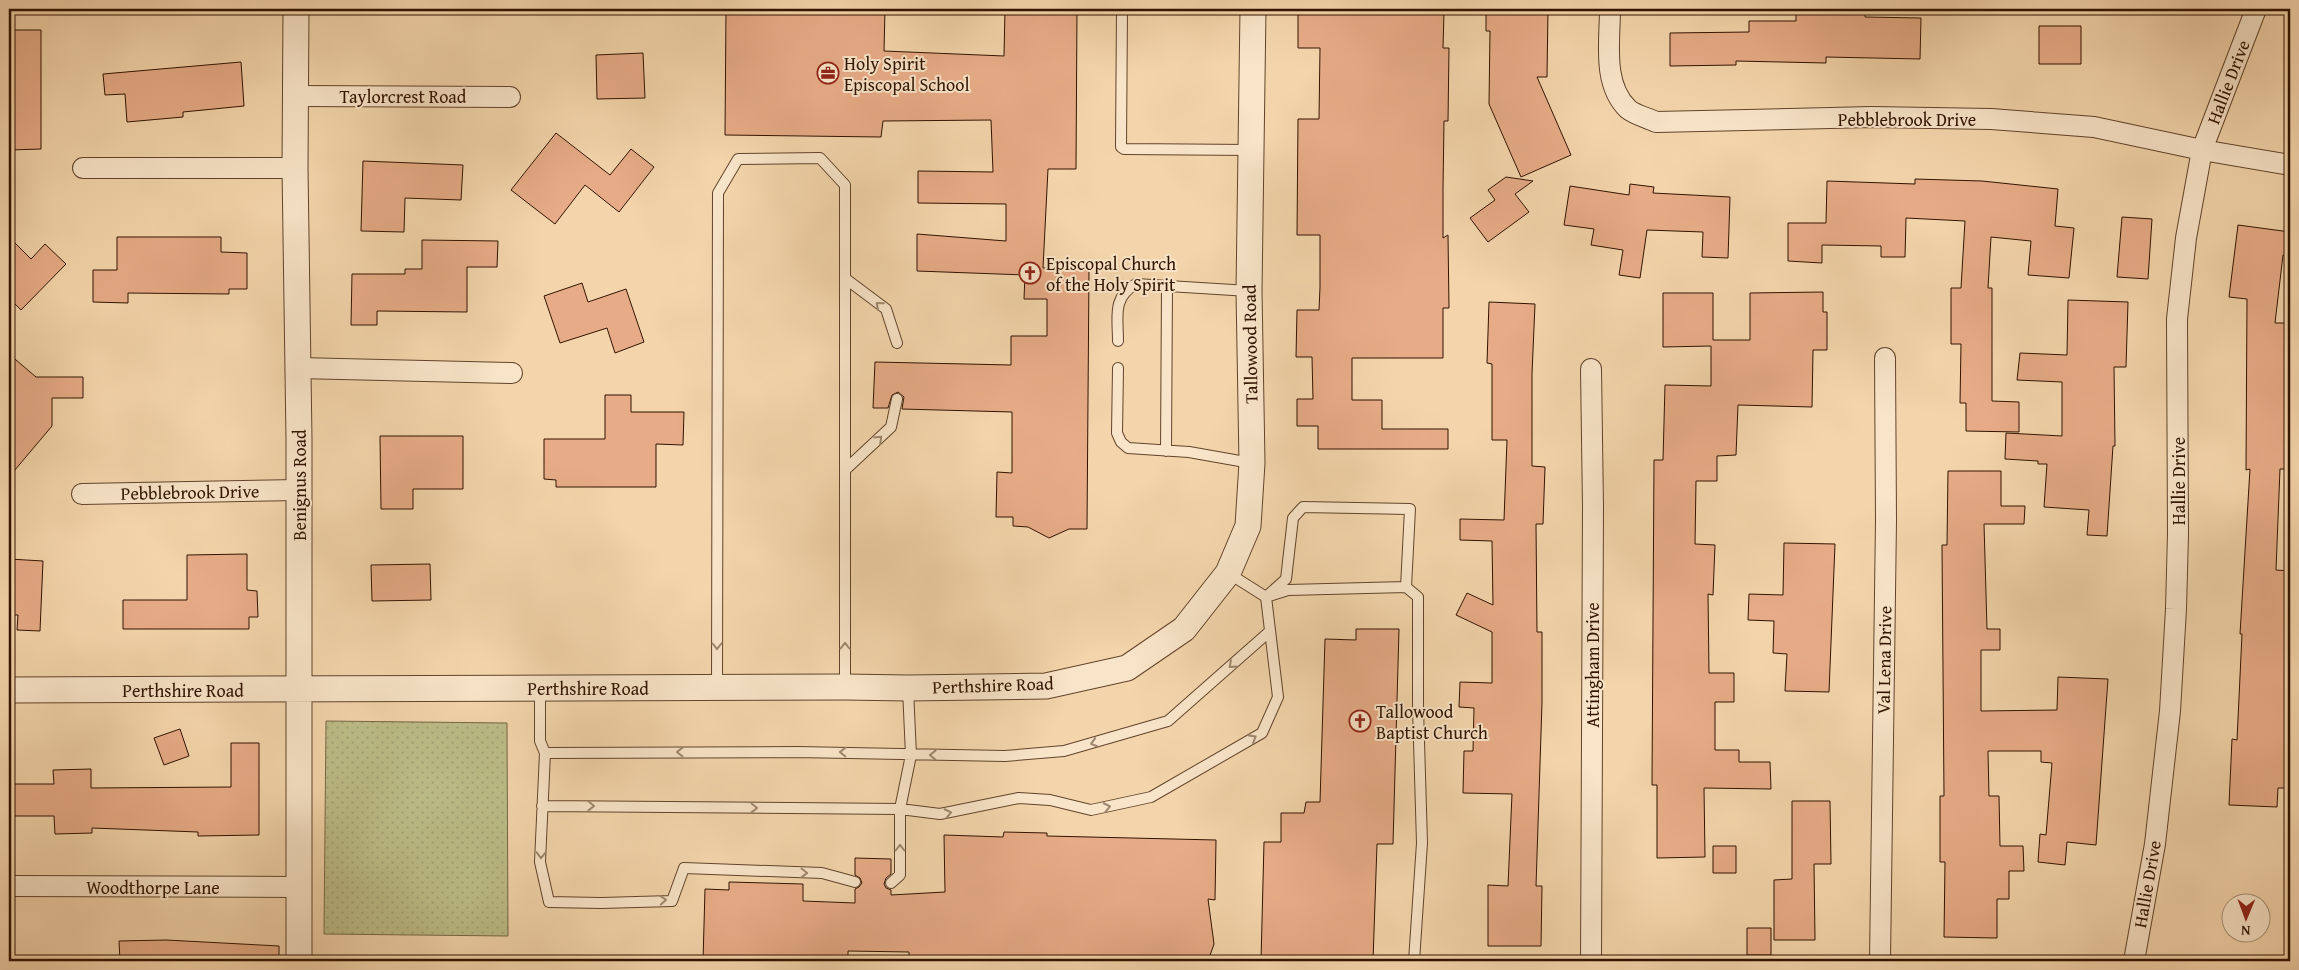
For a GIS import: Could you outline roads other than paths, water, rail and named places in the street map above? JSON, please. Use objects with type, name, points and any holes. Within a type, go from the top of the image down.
[{"type":"street","name":"Benignus Road","points":[[296,9],[295,168],[299,490],[298,961]]},
{"type":"street","name":"Tallowood Road","points":[[1158,646],[1184,629],[1228,573],[1248,526],[1252,463],[1249,291],[1253,9]]},
{"type":"street","name":"Pebblebrook Drive","points":[[1610,9],[1610,72],[1617,93],[1629,109],[1656,122],[1872,117],[1991,119],[2094,126],[2202,150],[2290,165]]},
{"type":"street","name":"Hallie Drive","points":[[2134,961],[2155,844],[2170,711],[2178,534],[2177,319],[2186,238],[2202,150],[2256,9]]},
{"type":"street","name":"Taylorcrest Road","points":[[296,96],[510,97]]},
{"type":"street","points":[[84,168],[295,168]]},
{"type":"street","name":"Val Lena Drive","points":[[1880,961],[1886,520],[1885,358]]},
{"type":"street","points":[[298,368],[512,373]]},
{"type":"street","name":"Attingham Drive","points":[[1591,369],[1593,516],[1591,961]]},
{"type":"street","name":"Pebblebrook Drive","points":[[82,494],[299,490]]},
{"type":"street","name":"Perthshire Road","points":[[9,690],[1046,686],[1127,668],[1158,646]]},
{"type":"street","name":"Woodthorpe Lane","points":[[9,886],[298,887]]},
{"type":"lane","points":[[1122,9],[1121,147],[1124,149],[1252,150]]},
{"type":"lane","points":[[717,687],[718,193],[738,159],[820,158],[845,185],[845,687]]},
{"type":"lane","points":[[846,279],[886,310],[897,343]]},
{"type":"lane","points":[[1118,340],[1118,301],[1122,294],[1136,284],[1249,291]]},
{"type":"lane","points":[[1166,452],[1167,286]]},
{"type":"lane","points":[[1118,368],[1117,433],[1121,442],[1128,448],[1166,452],[1190,452],[1252,463]]},
{"type":"lane","points":[[845,470],[891,428],[897,399]]},
{"type":"lane","points":[[1266,597],[1286,579],[1293,518],[1303,507],[1410,509],[1406,587]]},
{"type":"lane","points":[[1228,573],[1266,597],[1288,590],[1406,587],[1418,597],[1418,708],[1422,843],[1414,961]]},
{"type":"lane","points":[[542,806],[900,809],[940,814],[1019,798],[1050,800],[1091,810],[1151,797],[1262,733],[1278,697],[1266,597]]},
{"type":"lane","points":[[545,753],[892,753],[910,755],[1005,756],[1064,751],[1168,721],[1269,632]]},
{"type":"lane","points":[[540,688],[540,741],[545,753],[540,862],[549,902],[672,901],[684,868],[822,874],[855,882]]},
{"type":"lane","points":[[891,883],[900,875],[900,809],[910,755],[908,688]]},
{"type":"place","name":"Holy Spirit Episcopal School","points":[[828,73]]},
{"type":"place","name":"Episcopal Church of the Holy Spirit","points":[[1030,273]]},
{"type":"place","name":"Tallowood Baptist Church","points":[[1360,721]]}]
